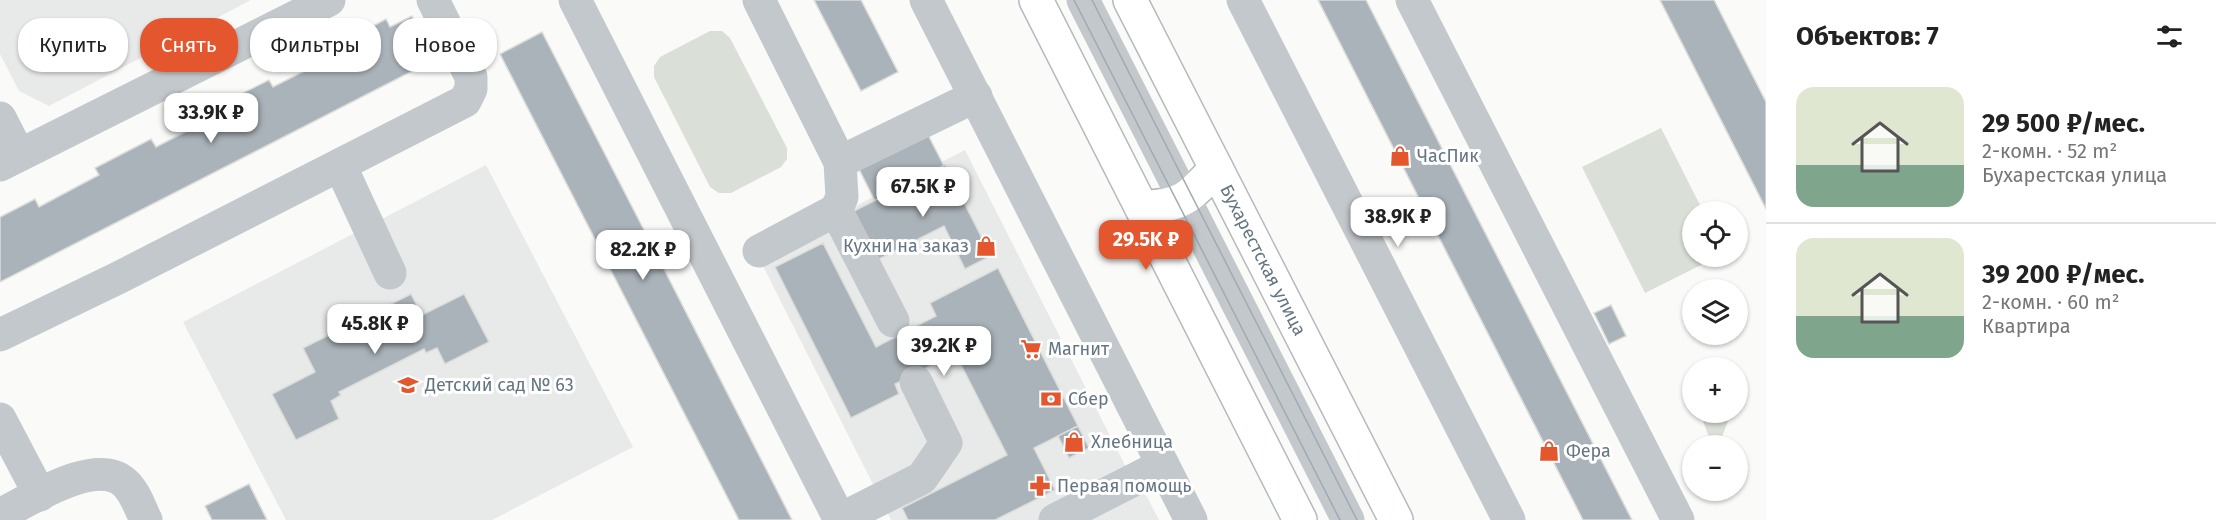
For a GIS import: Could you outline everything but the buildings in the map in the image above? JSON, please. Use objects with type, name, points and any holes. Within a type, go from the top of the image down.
[{"type":"main road","points":[[1036,0],[1300,520]]},
{"type":"main road","name":"Бухарестская улица","points":[[1130,0],[1396,520]]},
{"type":"main road","points":[[1142,207],[1161,207],[1185,199],[1192,195],[1216,168]]},
{"type":"street","points":[[0,118],[10,160],[329,0]]},
{"type":"street","points":[[0,335],[120,277],[465,101],[471,89],[471,77],[433,0]]},
{"type":"street","points":[[575,0],[840,520],[922,478],[946,444],[916,382]]},
{"type":"street","points":[[759,0],[840,162],[842,197],[836,210],[759,251]]},
{"type":"street","points":[[926,0],[1191,520]]},
{"type":"street","points":[[1083,0],[1348,520]]},
{"type":"street","points":[[1243,0],[1509,520]]},
{"type":"street","points":[[1412,0],[1479,100],[1678,520]]},
{"type":"street","points":[[840,162],[976,96]]},
{"type":"street","points":[[340,165],[390,273]]},
{"type":"street","points":[[836,210],[893,321]]},
{"type":"street","points":[[0,419],[40,495]]},
{"type":"street","points":[[1055,520],[1163,465]]},
{"type":"street","points":[[0,515],[81,476],[87,467],[99,473],[114,475],[126,484],[146,520]]},
{"type":"shaded area","points":[[0,0],[251,0],[217,18],[140,18],[140,58],[128,65],[128,18],[18,18],[18,72],[114,72],[49,106],[19,91],[0,54]]},
{"type":"shaded area","points":[[710,31],[722,31],[730,38],[787,148],[787,159],[781,167],[731,193],[719,193],[710,187],[654,77],[654,66],[660,57]]},
{"type":"shaded area","points":[[1661,128],[1698,201],[1682,201],[1682,267],[1697,267],[1645,293],[1582,167]]},
{"type":"shaded area","points":[[965,150],[1130,475],[1050,520],[891,520],[758,256]]},
{"type":"shaded area","name":"Детский сад № 63","points":[[486,165],[633,447],[492,520],[286,520],[183,322]]},
{"type":"shaded area","points":[[1704,423],[1727,423],[1723,435],[1708,435]]},
{"type":"shaded area","points":[[1144,491],[1159,520],[1088,520]]},
{"type":"tram line","points":[[1074,0],[1340,520]]},
{"type":"tram line","points":[[1092,0],[1357,520]]},
{"type":"place","name":"ЧасПик","points":[[1400,156]]},
{"type":"place","name":"Кухни на заказ","points":[[986,246]]},
{"type":"place","name":"Магнит","points":[[1031,349]]},
{"type":"place","name":"Детский сад № 63","points":[[408,385]]},
{"type":"place","name":"Сбер","points":[[1051,399]]},
{"type":"place","name":"Хлебница","points":[[1074,442]]},
{"type":"place","name":"Фера","points":[[1549,451]]},
{"type":"place","name":"Первая помощь","points":[[1040,486]]}]
